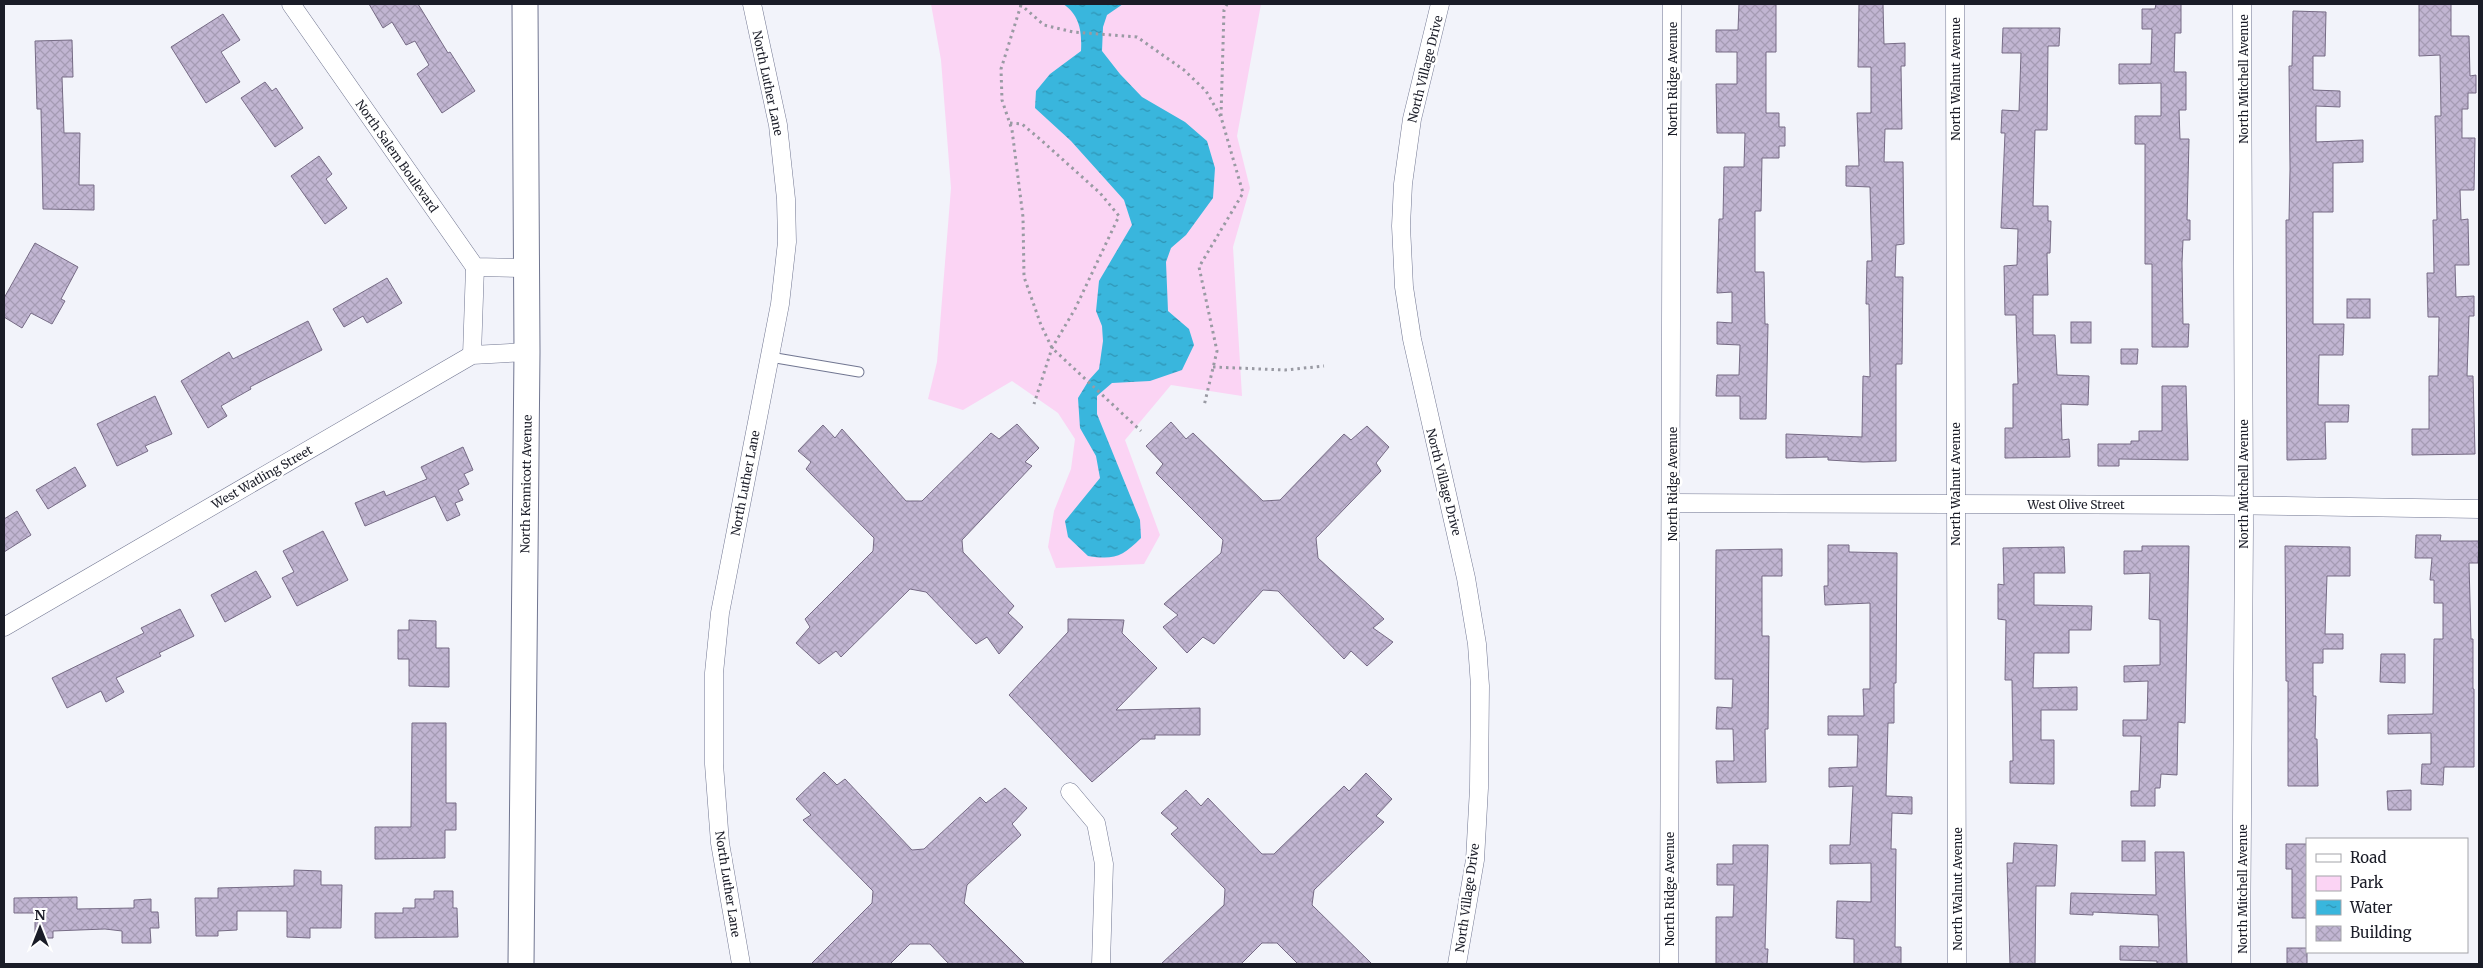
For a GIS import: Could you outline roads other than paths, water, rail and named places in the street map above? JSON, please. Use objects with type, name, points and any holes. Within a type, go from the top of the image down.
[{"type":"street","name":"North Salem Boulevard","points":[[291,4],[475,267]]},
{"type":"street","name":"North Kennicott Avenue","points":[[521,964],[527,352],[525,268],[525,4]]},
{"type":"street","name":"North Luther Lane","points":[[741,964],[720,843],[714,764],[714,673],[720,612],[786,266],[786,199],[778,125],[752,4]]},
{"type":"street","name":"North Village Drive","points":[[1440,4],[1412,119],[1403,184],[1401,226],[1404,287],[1412,339],[1472,608],[1480,678],[1479,788],[1474,860],[1457,964]]},
{"type":"street","name":"North Ridge Avenue","points":[[1669,964],[1672,503],[1672,4]]},
{"type":"street","name":"North Walnut Avenue","points":[[1955,4],[1957,964]]},
{"type":"street","name":"North Mitchell Avenue","points":[[2241,964],[2244,505],[2242,4]]},
{"type":"street","points":[[472,355],[475,267],[525,268]]},
{"type":"street","name":"West Watling Street","points":[[4,627],[472,355],[527,352]]},
{"type":"street","name":"West Olive Street","points":[[1672,503],[2244,505],[2479,509]]},
{"type":"street","points":[[1070,792],[1096,823],[1104,864],[1101,964]]},
{"type":"lane","points":[[770,357],[858,372]]},
{"type":"water","points":[[1063,4],[1123,4],[1107,15],[1103,27],[1102,51],[1120,74],[1142,97],[1185,122],[1207,141],[1215,168],[1213,198],[1186,235],[1171,248],[1166,262],[1168,311],[1189,329],[1194,345],[1182,370],[1150,381],[1112,383],[1097,396],[1097,414],[1140,520],[1141,538],[1123,553],[1105,558],[1088,556],[1068,537],[1065,521],[1100,478],[1096,456],[1080,428],[1078,398],[1089,380],[1099,369],[1103,341],[1102,326],[1096,311],[1099,281],[1132,225],[1124,200],[1071,141],[1035,108],[1036,91],[1050,74],[1081,51],[1079,24],[1069,8]]}]
